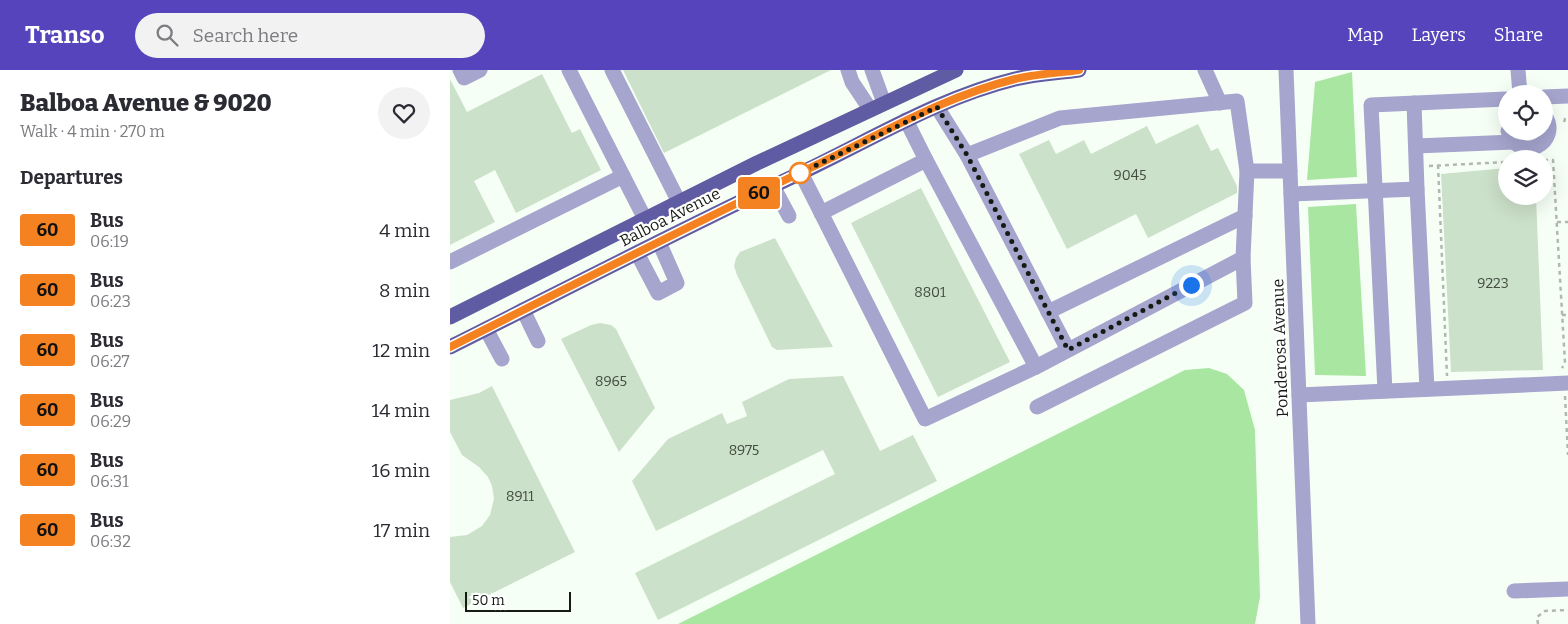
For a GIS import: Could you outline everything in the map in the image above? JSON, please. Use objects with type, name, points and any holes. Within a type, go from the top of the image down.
[{"type":"main road","name":"Balboa Avenue","points":[[450,317],[870,109],[956,70]]},
{"type":"main road","name":"Balboa Avenue","points":[[450,347],[906,120],[962,96],[1016,79],[1079,70]]},
{"type":"main road","points":[[664,210],[678,232]]},
{"type":"street","points":[[460,70],[464,78],[480,70]]},
{"type":"street","points":[[569,70],[645,219]]},
{"type":"street","points":[[612,70],[680,202]]},
{"type":"street","points":[[848,70],[852,82],[870,109]]},
{"type":"street","points":[[872,70],[884,103]]},
{"type":"street","points":[[1205,70],[1220,103]]},
{"type":"street","name":"Ponderosa Avenue","points":[[1286,70],[1308,624]]},
{"type":"street","points":[[1518,70],[1519,85]]},
{"type":"street","points":[[1553,97],[1568,96]]},
{"type":"street","points":[[1385,391],[1371,105],[1498,99]]},
{"type":"street","points":[[967,155],[1060,118],[1237,101],[1247,171],[1243,258],[1245,303],[1037,407]]},
{"type":"street","points":[[1414,103],[1427,389]]},
{"type":"street","points":[[937,107],[967,155],[1068,350]]},
{"type":"street","points":[[906,120],[1036,367]]},
{"type":"street","points":[[1416,146],[1498,138]]},
{"type":"street","points":[[1514,140],[1522,148],[1542,144],[1545,140]]},
{"type":"street","points":[[821,213],[926,160]]},
{"type":"street","points":[[1247,171],[1290,171]]},
{"type":"street","points":[[801,173],[925,419],[1036,367],[1243,258]]},
{"type":"street","points":[[450,262],[623,176]]},
{"type":"street","points":[[773,186],[788,216]]},
{"type":"street","points":[[1291,194],[1417,189]]},
{"type":"street","points":[[1048,312],[1245,216]]},
{"type":"street","points":[[637,253],[658,292],[677,283],[659,242]]},
{"type":"street","points":[[523,310],[538,341]]},
{"type":"street","points":[[486,329],[502,360]]},
{"type":"street","points":[[1299,394],[1564,382]]},
{"type":"street","points":[[1514,591],[1568,589]]},
{"type":"path","points":[[1553,160],[1565,363],[1564,382],[1568,454]]},
{"type":"path","points":[[1448,376],[1438,165],[1498,162]]},
{"type":"path","points":[[1556,222],[1568,222]]},
{"type":"path","points":[[1562,315],[1568,315]]},
{"type":"path","points":[[1538,624],[1537,617],[1545,611],[1568,610]]},
{"type":"green space","points":[[1352,72],[1357,177],[1307,180],[1315,82]]},
{"type":"green space","points":[[1356,204],[1366,376],[1315,375],[1308,207]]},
{"type":"green space","points":[[1209,368],[1227,374],[1244,390],[1255,430],[1260,597],[1255,624],[678,624],[1185,370]]},
{"type":"building","points":[[623,70],[831,70],[664,153]]},
{"type":"building","points":[[542,74],[572,133],[580,129],[601,170],[516,213],[495,170],[474,181],[495,222],[450,245],[450,79],[467,112]]},
{"type":"building","points":[[1198,124],[1211,151],[1218,148],[1237,186],[1237,193],[1148,238],[1136,214],[1067,249],[1019,154],[1049,140],[1056,154],[1084,140],[1091,154],[1147,126],[1156,144]]},
{"type":"building","points":[[1498,169],[1498,205],[1536,205],[1543,370],[1451,372],[1441,174]]},
{"type":"building","points":[[921,188],[1010,362],[938,397],[851,223]]},
{"type":"building","points":[[775,238],[833,347],[777,350],[772,347],[734,266],[740,252]]},
{"type":"building","points":[[600,323],[611,325],[616,329],[655,408],[619,452],[561,339],[591,325]]},
{"type":"building","points":[[843,376],[880,451],[913,435],[937,481],[658,620],[635,573],[835,474],[823,450],[656,531],[632,481],[668,439],[722,413],[727,424],[747,416],[742,402],[789,379]]},
{"type":"building","points":[[492,386],[575,552],[463,608],[450,582],[450,537],[467,535],[482,526],[490,515],[494,499],[488,477],[479,467],[462,455],[450,432],[450,400],[479,393]]},
{"type":"bus line","name":"60","points":[[450,347],[717,212],[841,154],[906,120],[962,96],[1016,79],[1079,70]]},
{"type":"route","points":[[800,173],[906,120],[937,107],[967,155],[1068,350],[1191,285]]}]
